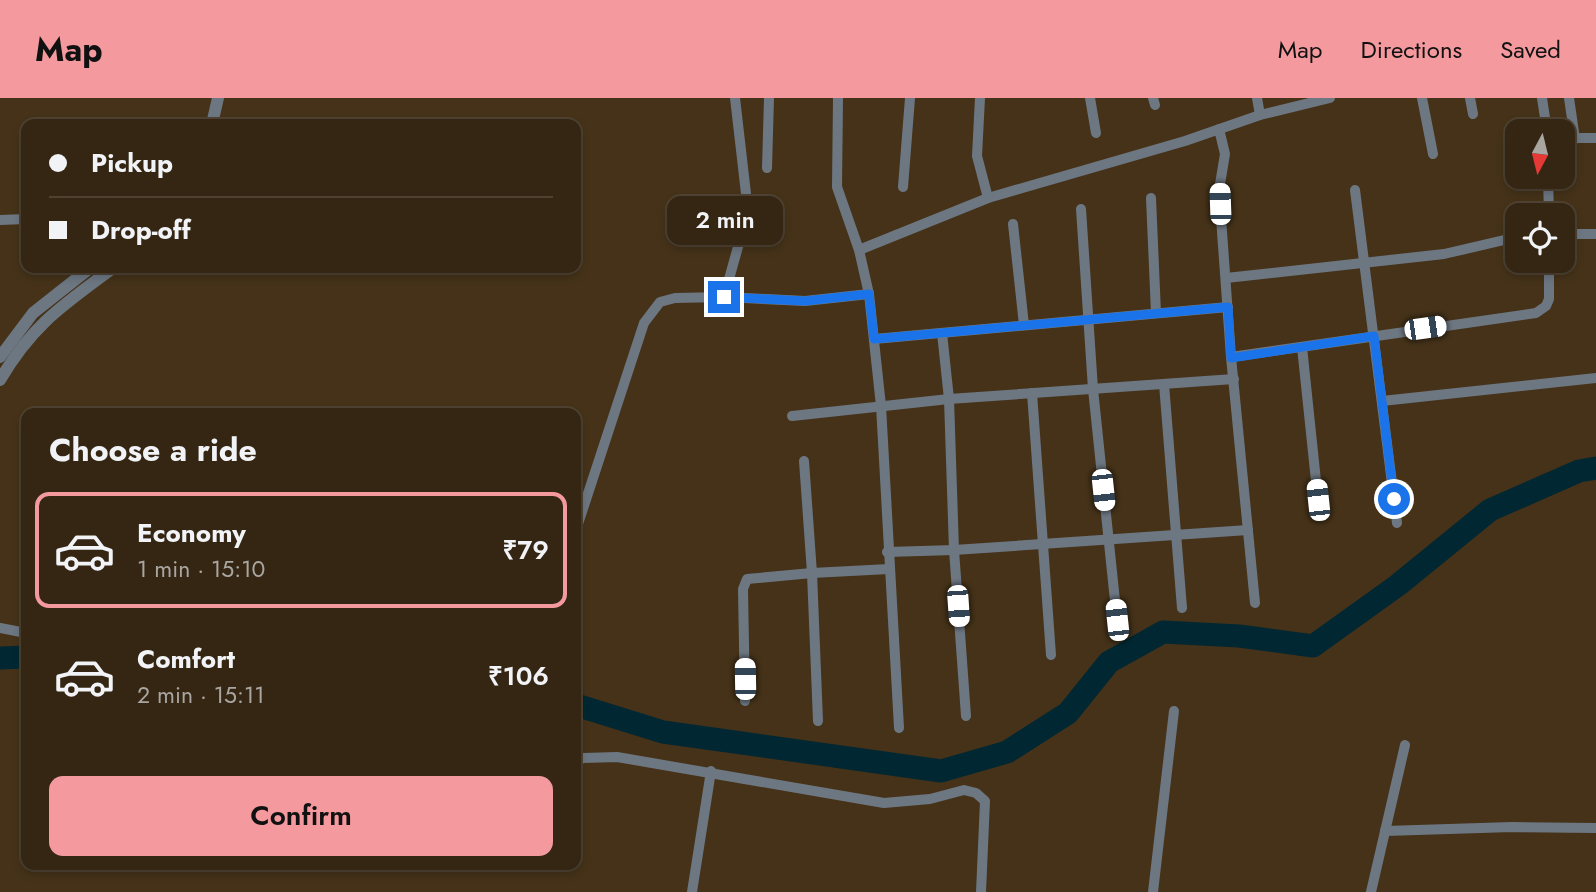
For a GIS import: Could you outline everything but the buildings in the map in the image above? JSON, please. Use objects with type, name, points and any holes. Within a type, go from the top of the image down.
[{"type":"street","points":[[213,119],[218,98]]},
{"type":"street","points":[[724,297],[748,211],[735,98]]},
{"type":"street","points":[[767,167],[769,98]]},
{"type":"street","points":[[838,98],[837,187],[859,250],[869,294],[881,407],[898,728]]},
{"type":"street","points":[[904,187],[910,98]]},
{"type":"street","points":[[980,98],[977,156],[988,198]]},
{"type":"street","points":[[1090,98],[1096,132]]},
{"type":"street","points":[[1257,98],[1260,115]]},
{"type":"street","points":[[859,250],[988,198],[1260,115],[1330,98]]},
{"type":"street","points":[[1422,98],[1433,154]]},
{"type":"street","points":[[1470,98],[1473,114]]},
{"type":"street","points":[[1542,98],[1545,119]]},
{"type":"street","points":[[1569,98],[1572,119]]},
{"type":"street","points":[[1219,129],[1225,154],[1219,190],[1231,358],[1255,603]]},
{"type":"street","points":[[1575,139],[1596,138]]},
{"type":"street","points":[[1355,191],[1397,523]]},
{"type":"street","points":[[1150,198],[1156,313]]},
{"type":"street","points":[[1081,209],[1093,389],[1117,620]]},
{"type":"street","points":[[0,220],[21,219]]},
{"type":"street","points":[[1013,224],[1024,325]]},
{"type":"street","points":[[1575,234],[1596,234]]},
{"type":"street","points":[[1226,278],[1444,254],[1505,240]]},
{"type":"street","points":[[0,380],[18,340],[45,303],[84,273]]},
{"type":"street","points":[[0,357],[64,303],[106,273]]},
{"type":"street","points":[[1231,358],[1522,317],[1536,313],[1546,306],[1549,299],[1549,273]]},
{"type":"street","points":[[581,515],[644,323],[660,302],[676,298],[724,297],[805,301],[869,294]]},
{"type":"street","points":[[874,339],[1228,307]]},
{"type":"street","points":[[942,333],[949,399],[954,550],[966,716]]},
{"type":"street","points":[[1302,347],[1318,500]]},
{"type":"street","points":[[1382,401],[1596,378]]},
{"type":"street","points":[[792,415],[949,399],[1234,379]]},
{"type":"street","points":[[1164,384],[1182,608]]},
{"type":"street","points":[[1032,393],[1051,655]]},
{"type":"street","points":[[804,461],[818,722]]},
{"type":"street","points":[[887,552],[1042,545],[1248,530]]},
{"type":"street","points":[[745,701],[743,589],[747,579],[889,569]]},
{"type":"street","points":[[0,628],[21,632]]},
{"type":"street","points":[[1153,892],[1174,711]]},
{"type":"street","points":[[1371,892],[1405,745]]},
{"type":"street","points":[[581,760],[590,757],[617,757],[711,771],[856,800],[884,803],[930,799],[964,790],[976,793],[985,801],[981,892]]},
{"type":"street","points":[[692,892],[711,771]]},
{"type":"street","points":[[1385,831],[1512,827],[1596,828]]},
{"type":"waterway","points":[[581,707],[663,732],[941,771],[1007,752],[1068,713],[1109,662],[1163,632],[1239,636],[1313,646],[1398,585],[1490,510],[1579,471],[1596,468]]},
{"type":"waterway","points":[[0,658],[21,657]]},
{"type":"route","points":[[724,297],[805,301],[869,294],[874,339],[1228,307],[1231,358],[1374,336],[1394,499]]}]
